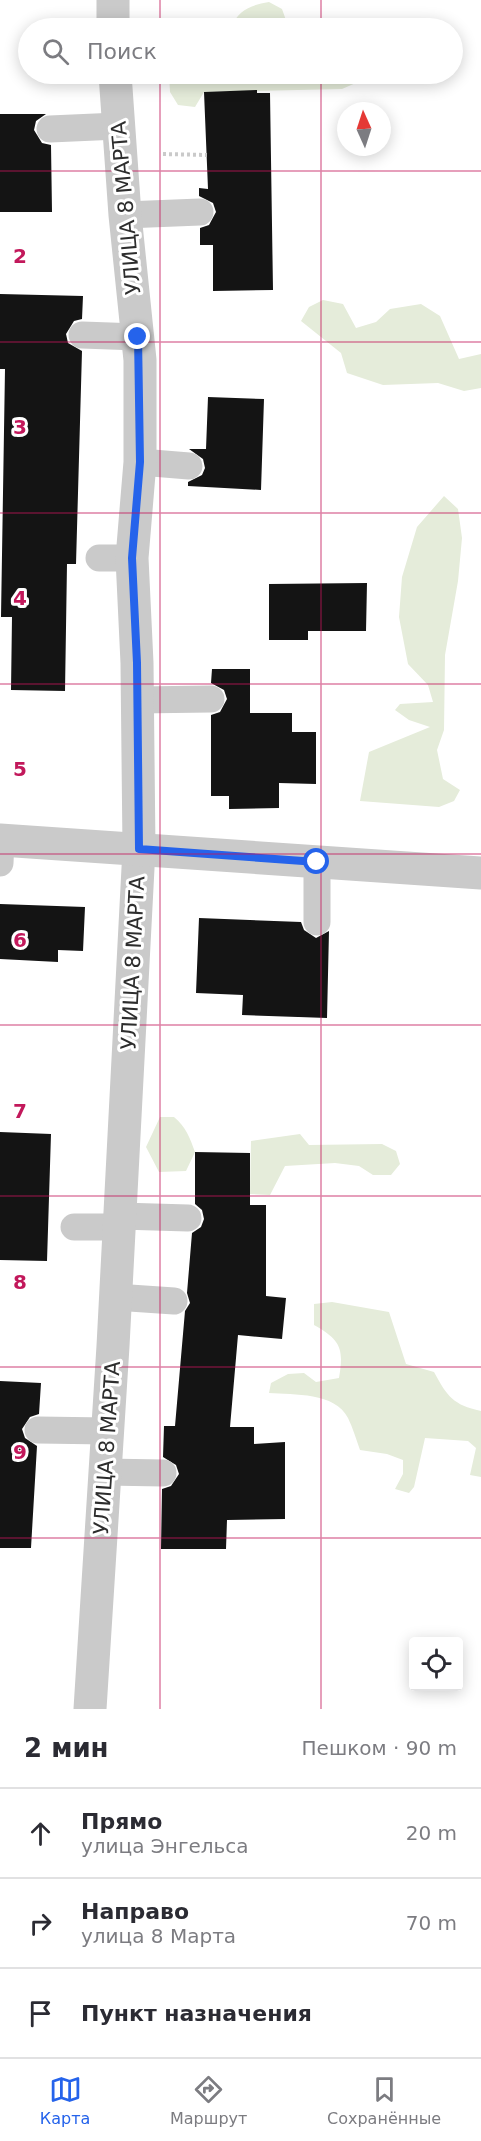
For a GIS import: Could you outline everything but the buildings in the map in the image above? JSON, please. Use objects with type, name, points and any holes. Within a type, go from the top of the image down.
[{"type":"street","points":[[112,0],[113,18]]},
{"type":"street","name":"УЛИЦА 8 МАРТА","points":[[90,1709],[116,1297],[139,849],[132,558],[140,462],[138,337],[125,215],[116,84]]},
{"type":"street","points":[[0,848],[139,849],[481,873]]},
{"type":"lane","points":[[50,129],[118,126]]},
{"type":"lane","points":[[125,215],[200,212]]},
{"type":"lane","points":[[82,334],[138,337]]},
{"type":"lane","points":[[140,462],[189,466]]},
{"type":"lane","points":[[99,558],[132,558]]},
{"type":"lane","points":[[137,700],[211,699]]},
{"type":"lane","points":[[317,862],[317,922]]},
{"type":"lane","points":[[74,1227],[188,1218]]},
{"type":"lane","points":[[116,1297],[174,1301]]},
{"type":"lane","points":[[38,1430],[108,1431]]},
{"type":"lane","points":[[105,1472],[163,1473]]},
{"type":"green space","points":[[269,2],[282,9],[285,18],[236,18],[246,9]]},
{"type":"green space","points":[[170,84],[353,84],[342,89],[204,92],[195,107],[178,105],[170,92]]},
{"type":"green space","points":[[323,300],[343,304],[356,328],[376,322],[390,309],[421,304],[440,316],[459,359],[481,354],[481,388],[464,391],[438,383],[383,385],[347,373],[341,353],[301,321],[309,307]]},
{"type":"green space","points":[[444,496],[458,509],[462,538],[458,581],[445,655],[444,730],[437,750],[443,779],[460,790],[454,801],[439,807],[360,801],[369,752],[430,727],[409,720],[395,710],[400,704],[433,702],[428,685],[408,664],[399,617],[402,577],[417,527]]},
{"type":"green space","points":[[160,1117],[174,1117],[189,1137],[195,1152],[186,1171],[159,1172],[146,1147]]},
{"type":"green space","points":[[300,1134],[309,1145],[382,1144],[396,1151],[400,1164],[391,1175],[373,1175],[359,1166],[335,1163],[285,1166],[270,1195],[250,1194],[251,1141]]},
{"type":"green space","points":[[332,1302],[389,1312],[406,1364],[434,1372],[452,1398],[464,1406],[481,1411],[481,1477],[470,1475],[476,1448],[468,1441],[425,1438],[414,1487],[409,1493],[395,1489],[403,1474],[403,1460],[387,1454],[360,1450],[348,1418],[334,1403],[302,1395],[269,1393],[271,1383],[288,1374],[304,1373],[316,1382],[339,1378],[341,1360],[338,1346],[330,1336],[314,1325],[314,1304]]},
{"type":"route","points":[[138,337],[140,462],[132,558],[137,663],[139,849],[317,862]]}]
